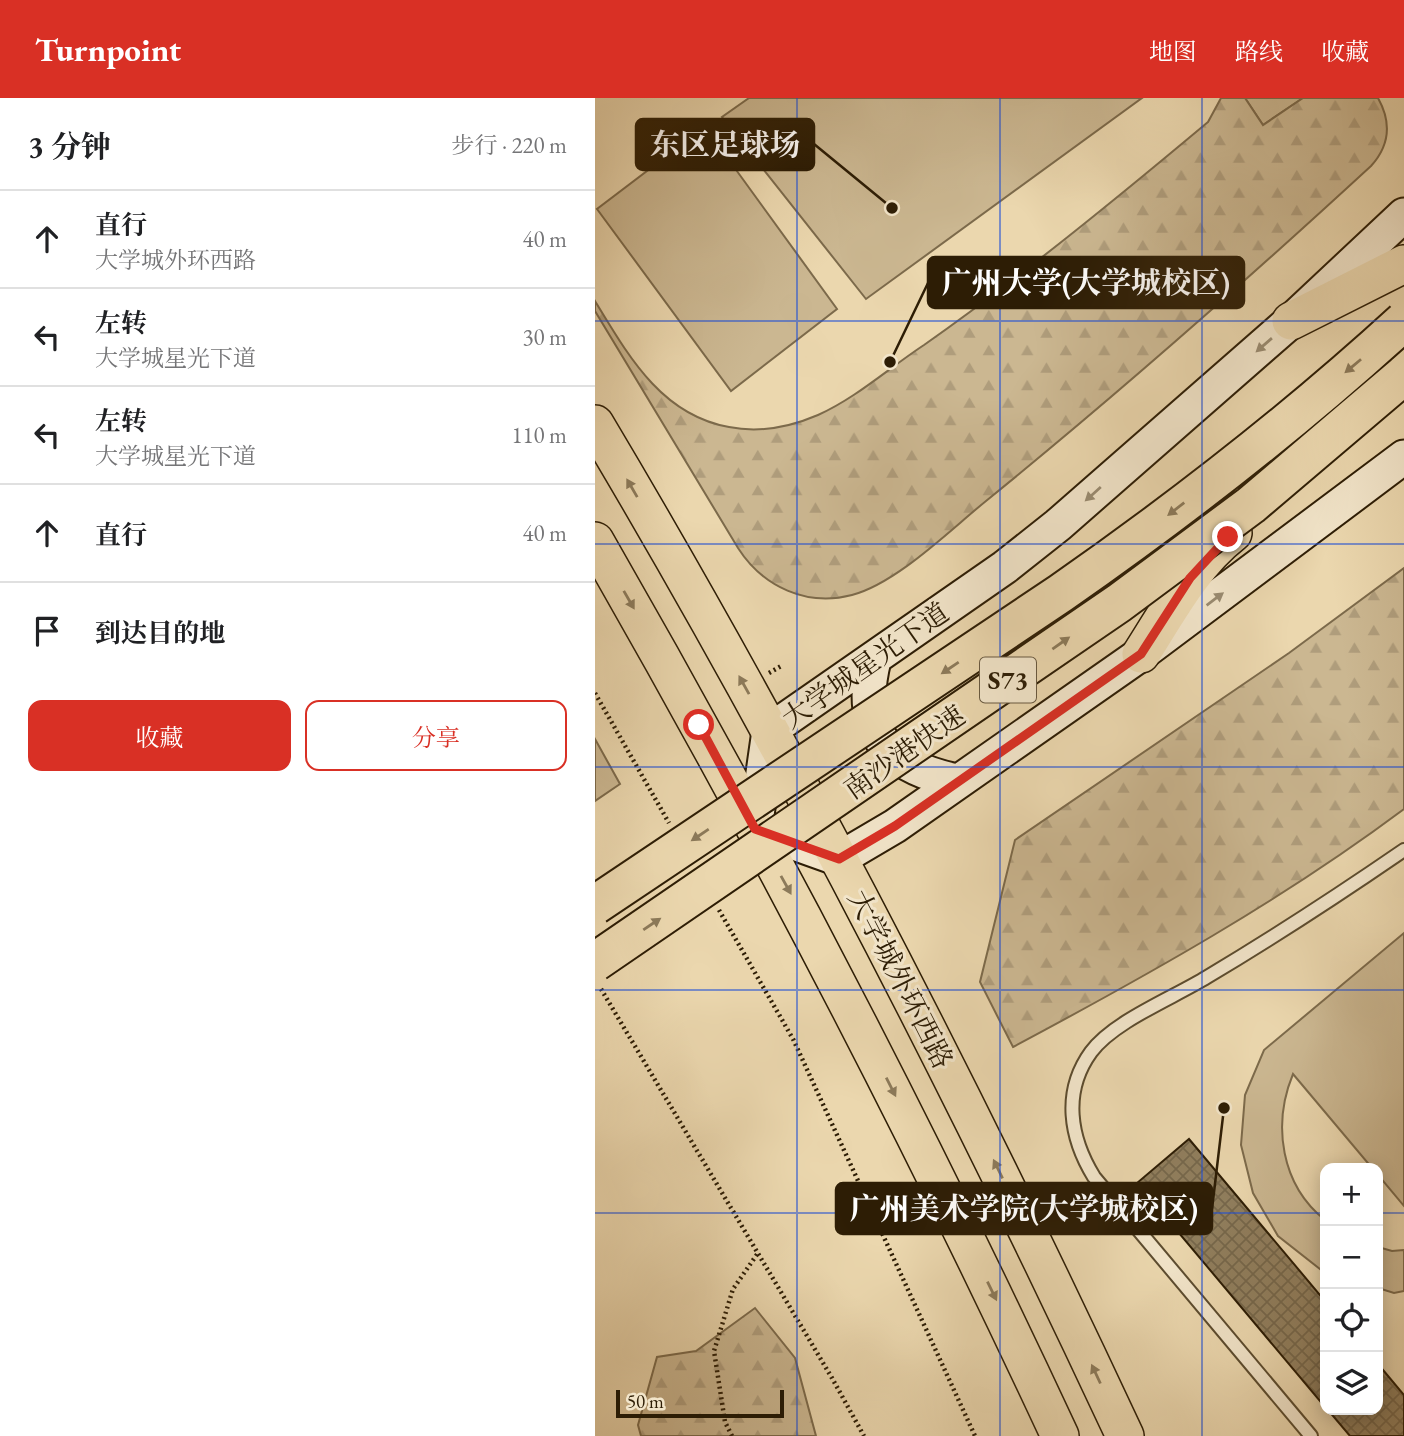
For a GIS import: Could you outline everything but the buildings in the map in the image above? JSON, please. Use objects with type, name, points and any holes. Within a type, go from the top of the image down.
[{"type":"highway","name":"南沙港快速","points":[[595,905],[1131,544],[1357,364],[1404,321]]},
{"type":"highway","name":"南沙港快速","points":[[595,962],[1119,603],[1251,505],[1404,375]]},
{"type":"main road","name":"大学城星光下道","points":[[755,829],[769,732],[1005,567],[1058,525],[1291,321],[1404,215]]},
{"type":"main road","points":[[1291,321],[1404,264]]},
{"type":"main road","points":[[1141,654],[1190,578],[1228,537],[1404,400]]},
{"type":"main road","name":"大学城外环西路","points":[[595,424],[839,859],[990,1153],[1125,1436]]},
{"type":"main road","points":[[755,829],[839,859],[895,826],[1141,654],[1404,457]]},
{"type":"main road","name":"大学城外环西路","points":[[595,541],[755,829],[926,1155],[1060,1436]]},
{"type":"main road","points":[[874,660],[868,692],[869,709],[874,727],[889,749],[919,771],[957,781]]},
{"type":"lane","points":[[1311,1436],[1099,1184],[1084,1161],[1076,1140],[1072,1118],[1073,1098],[1077,1079],[1086,1060],[1112,1032],[1289,927],[1404,849]]},
{"type":"path","points":[[595,693],[671,826]]},
{"type":"path","points":[[718,909],[793,1040],[975,1436]]},
{"type":"path","points":[[595,979],[864,1436]]},
{"type":"path","points":[[732,1436],[725,1422],[714,1351],[733,1289],[758,1253]]},
{"type":"green space","points":[[749,98],[1142,98],[866,299],[722,117]]},
{"type":"green space","points":[[1221,98],[1245,98],[1263,125],[1303,98],[1378,98],[1385,116],[1387,134],[1382,150],[1371,166],[1229,294],[1084,420],[905,568],[869,589],[852,595],[819,598],[787,591],[748,562],[595,311],[595,301],[620,342],[649,380],[684,410],[705,420],[740,429],[774,428],[797,423],[832,408],[859,391],[1033,264],[1208,122]]},
{"type":"green space","points":[[1245,98],[1303,98],[1263,125]]},
{"type":"green space","points":[[705,127],[837,309],[731,391],[597,209]]},
{"type":"green space","points":[[1404,568],[1404,809],[1310,875],[1213,936],[1013,1047],[980,982],[1015,840],[1289,653]]},
{"type":"green space","points":[[595,739],[620,784],[595,801]]},
{"type":"green space","points":[[1404,933],[1404,1206],[1383,1181],[1383,1163],[1368,1163],[1293,1074],[1287,1093],[1282,1133],[1285,1153],[1298,1190],[1320,1215],[1320,1269],[1278,1236],[1253,1193],[1241,1145],[1245,1095],[1264,1050]]},
{"type":"green space","points":[[1383,1248],[1404,1250],[1404,1291],[1394,1293],[1383,1290]]},
{"type":"green space","points":[[755,1308],[795,1358],[816,1436],[641,1436],[638,1425],[657,1357],[696,1351]]},
{"type":"place","name":"东区足球场","points":[[892,208]]},
{"type":"place","name":"广州大学(大学城校区)","points":[[890,362]]},
{"type":"place","name":"广州美术学院(大学城校区)","points":[[1224,1108]]},
{"type":"route","points":[[699,725],[755,829],[839,859],[895,826],[1141,654],[1190,578],[1228,537]]}]
